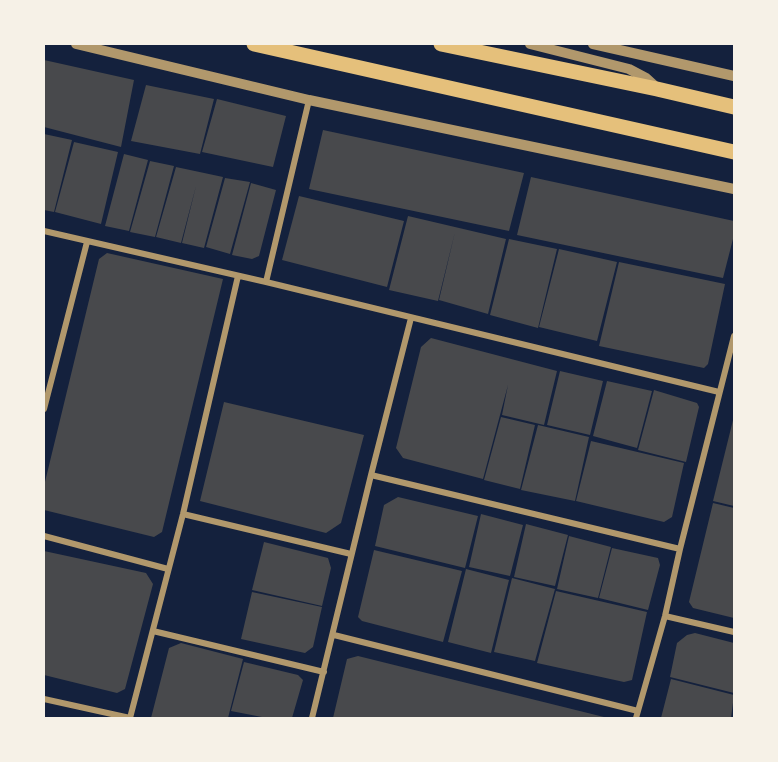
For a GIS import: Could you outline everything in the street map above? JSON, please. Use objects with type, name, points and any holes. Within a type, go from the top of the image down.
[{"type":"main road","points":[[254,44],[735,152]]},
{"type":"main road","points":[[441,44],[657,88],[735,107]]},
{"type":"street","points":[[76,44],[309,100],[735,189]]},
{"type":"street","points":[[530,44],[629,69],[646,78],[657,88]]},
{"type":"street","points":[[592,44],[735,76]]},
{"type":"street","points":[[266,282],[309,100]]},
{"type":"street","points":[[44,231],[266,282],[719,392]]},
{"type":"street","points":[[44,409],[87,242]]},
{"type":"street","points":[[44,699],[130,718],[183,514],[238,276]]},
{"type":"street","points":[[312,718],[411,318]]},
{"type":"street","points":[[636,718],[665,616],[719,392],[735,336]]},
{"type":"street","points":[[371,475],[680,549]]},
{"type":"street","points":[[183,514],[351,554]]},
{"type":"street","points":[[44,536],[168,569]]},
{"type":"street","points":[[665,616],[735,632]]},
{"type":"street","points":[[153,631],[324,672]]},
{"type":"street","points":[[334,636],[638,711]]},
{"type":"building","points":[[44,60],[134,80],[121,147],[44,127]]},
{"type":"building","points":[[146,85],[214,99],[200,154],[131,141]]},
{"type":"building","points":[[217,99],[286,116],[273,167],[202,152]]},
{"type":"building","points":[[323,130],[524,173],[509,231],[309,189]]},
{"type":"building","points":[[44,134],[72,140],[54,212],[44,210]]},
{"type":"building","points":[[74,142],[118,152],[101,224],[55,212]]},
{"type":"building","points":[[124,154],[148,160],[129,231],[105,226]]},
{"type":"building","points":[[150,161],[174,166],[155,237],[130,232]]},
{"type":"building","points":[[176,167],[223,177],[204,248],[182,243],[196,186],[181,243],[156,237]]},
{"type":"building","points":[[531,177],[734,221],[734,235],[723,278],[517,235]]},
{"type":"building","points":[[225,178],[250,182],[230,254],[206,247]]},
{"type":"building","points":[[251,183],[276,190],[259,256],[252,259],[232,255]]},
{"type":"building","points":[[299,196],[404,221],[387,287],[282,260]]},
{"type":"building","points":[[408,216],[506,239],[488,314],[439,300],[455,232],[438,301],[389,290]]},
{"type":"building","points":[[509,239],[557,249],[538,328],[490,315]]},
{"type":"building","points":[[559,249],[617,262],[597,341],[539,327]]},
{"type":"building","points":[[107,253],[223,279],[162,532],[154,537],[44,510],[44,486],[99,259]]},
{"type":"building","points":[[619,262],[725,284],[708,364],[704,368],[599,346]]},
{"type":"building","points":[[431,338],[557,371],[544,425],[502,415],[508,385],[483,479],[403,458],[396,448],[421,347]]},
{"type":"building","points":[[560,371],[603,381],[590,435],[547,425]]},
{"type":"building","points":[[607,381],[652,391],[637,448],[593,436]]},
{"type":"building","points":[[654,390],[697,403],[699,407],[686,462],[638,450]]},
{"type":"building","points":[[224,402],[364,435],[341,523],[326,533],[200,501]]},
{"type":"building","points":[[734,416],[734,506],[713,501]]},
{"type":"building","points":[[501,417],[535,425],[520,489],[484,480]]},
{"type":"building","points":[[538,425],[589,437],[575,501],[521,490]]},
{"type":"building","points":[[591,441],[684,463],[672,517],[664,522],[576,501]]},
{"type":"building","points":[[398,497],[478,516],[465,568],[375,546],[384,505]]},
{"type":"building","points":[[713,503],[734,508],[734,618],[693,608],[689,602]]},
{"type":"building","points":[[481,514],[523,525],[510,576],[469,567]]},
{"type":"building","points":[[526,524],[568,535],[555,586],[514,577]]},
{"type":"building","points":[[569,536],[611,547],[598,598],[557,589]]},
{"type":"building","points":[[264,542],[328,558],[331,568],[322,606],[252,590]]},
{"type":"building","points":[[612,548],[658,558],[660,565],[648,610],[599,598]]},
{"type":"building","points":[[374,550],[462,571],[443,642],[362,621],[358,617]]},
{"type":"building","points":[[44,551],[146,573],[153,584],[125,689],[117,693],[44,675]]},
{"type":"building","points":[[466,569],[509,580],[491,653],[448,642]]},
{"type":"building","points":[[512,578],[555,589],[535,661],[494,652]]},
{"type":"building","points":[[556,591],[647,612],[632,680],[624,682],[537,663]]},
{"type":"building","points":[[252,592],[322,607],[313,647],[305,653],[241,639]]},
{"type":"building","points":[[695,633],[734,643],[734,693],[670,677],[677,643],[687,635]]},
{"type":"building","points":[[181,643],[243,659],[228,718],[151,718],[169,648]]},
{"type":"building","points":[[358,656],[608,718],[333,718],[347,659]]},
{"type":"building","points":[[244,662],[298,675],[303,680],[292,718],[267,718],[231,711]]},
{"type":"building","points":[[671,679],[734,695],[731,718],[661,718]]}]
